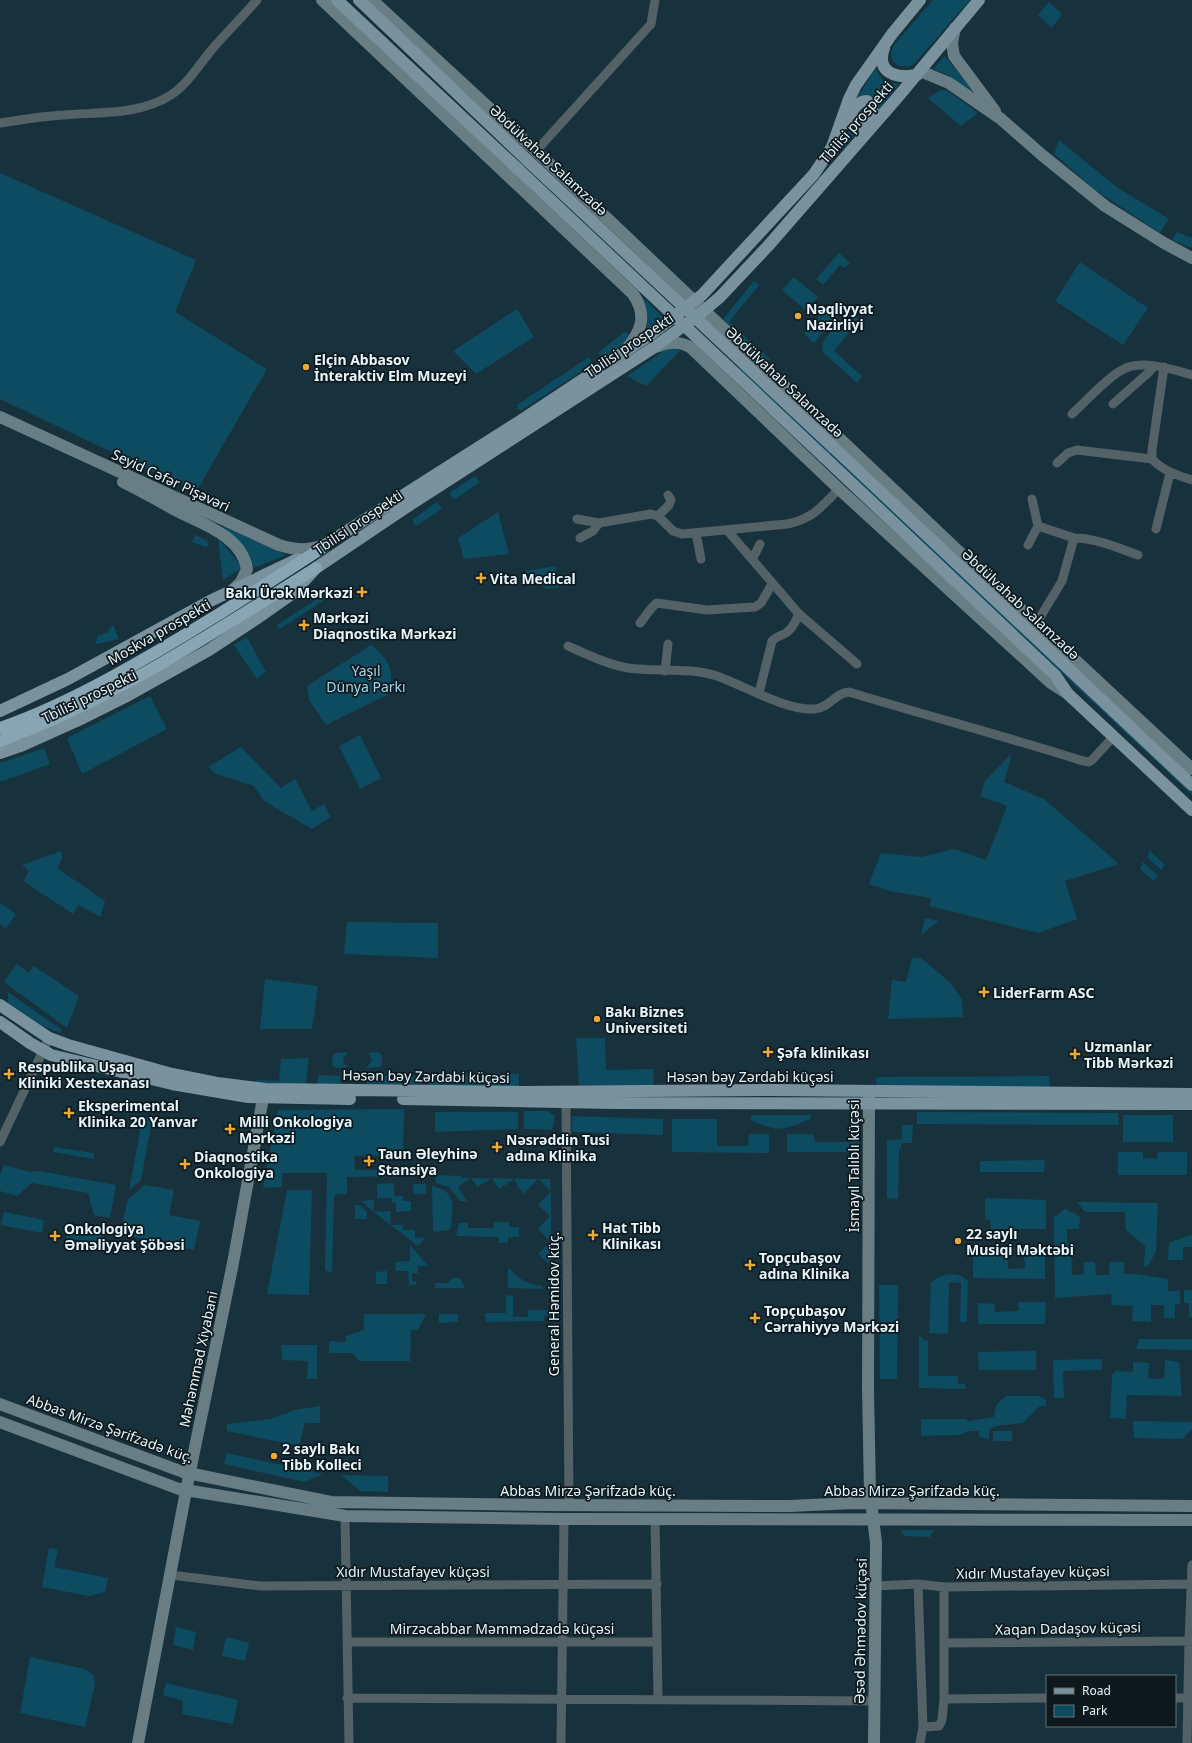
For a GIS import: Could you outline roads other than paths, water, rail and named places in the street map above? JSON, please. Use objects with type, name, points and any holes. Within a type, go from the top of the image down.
[{"type":"highway","name":"Moskva prospekti","points":[[0,728],[69,699],[149,657],[201,626],[329,544]]},
{"type":"highway","name":"Moskva prospekti","points":[[0,741],[74,710],[154,669],[316,568]]},
{"type":"main road","points":[[322,0],[620,281],[637,300],[642,315],[639,332],[624,352]]},
{"type":"main road","name":"Əbdülvahab Salamzadə","points":[[337,0],[1055,675],[1068,694]]},
{"type":"main road","name":"Əbdülvahab Salamzadə","points":[[359,0],[527,160],[1192,785]]},
{"type":"main road","name":"Əbdülvahab Salamzadə","points":[[372,0],[536,151],[746,351],[1192,769]]},
{"type":"main road","name":"Tbilisi prospekti","points":[[0,711],[80,673],[234,589],[329,544],[624,352],[694,302],[710,288],[814,174],[832,147],[852,92],[885,43],[920,0]]},
{"type":"main road","name":"Tbilisi prospekti","points":[[0,753],[23,745],[125,697],[198,656],[256,620],[293,593],[310,577],[316,568],[405,508],[653,348],[704,311],[720,297],[768,246],[919,73],[979,0]]},
{"type":"main road","points":[[956,28],[952,43],[953,52],[988,106],[1001,119],[1042,155],[1105,206],[1158,240],[1192,258]]},
{"type":"main road","points":[[885,43],[881,57],[887,71],[898,76],[919,73],[949,83],[988,106]]},
{"type":"main road","points":[[768,246],[782,224],[838,159],[870,118],[873,112],[870,103],[863,101],[857,105],[832,147]]},
{"type":"main road","points":[[620,281],[628,286],[639,288],[645,287],[649,283],[653,273],[647,257]]},
{"type":"main road","name":"Əbdülvahab Salamzadə","points":[[653,348],[665,343],[676,342],[690,347],[839,489],[1051,683],[1068,694],[1192,810]]},
{"type":"main road","points":[[722,378],[715,363],[720,351],[723,348],[732,346],[746,351]]},
{"type":"main road","name":"Seyid Cəfər Pişəvəri","points":[[0,417],[185,509],[222,534],[243,556],[247,569],[246,574],[234,589]]},
{"type":"main road","name":"Seyid Cəfər Pişəvəri","points":[[0,426],[125,484],[279,545],[296,550],[314,548],[329,544]]},
{"type":"main road","name":"Həsən bəy Zərdabi küçəsi","points":[[0,1005],[37,1031],[68,1046],[172,1074],[217,1083],[265,1089],[515,1092],[655,1097],[869,1097]]},
{"type":"main road","name":"Həsən bəy Zərdabi küçəsi","points":[[0,1022],[43,1051],[62,1058],[197,1089],[263,1098],[566,1102],[655,1097]]},
{"type":"main road","points":[[30,1043],[37,1031]]},
{"type":"main road","points":[[869,1097],[1192,1094]]},
{"type":"main road","points":[[869,1097],[1192,1104]]},
{"type":"main road","name":"İsmayıl Talıblı küçəsi","points":[[869,1097],[868,1373],[871,1504],[873,1520]]},
{"type":"main road","name":"Məhəmməd Xiyabani","points":[[138,1743],[186,1491],[233,1264],[263,1098]]},
{"type":"main road","name":"Abbas Mirzə Şərifzadə küç.","points":[[0,1404],[176,1470],[331,1502],[569,1505],[790,1506],[871,1504],[1192,1506]]},
{"type":"main road","name":"Abbas Mirzə Şərifzadə küç.","points":[[0,1422],[186,1491],[345,1516],[564,1519],[1061,1520]]},
{"type":"main road","points":[[595,1505],[595,1518]]},
{"type":"main road","points":[[1061,1505],[1061,1520],[1192,1520]]},
{"type":"main road","name":"Əsəd Əhmədov küçəsi","points":[[873,1520],[876,1543],[874,1586],[874,1743]]},
{"type":"street","points":[[0,123],[63,115],[105,113],[142,108],[157,102],[171,95],[182,86],[214,47],[257,0]]},
{"type":"street","name":"Əbdülvahab Salamzadə","points":[[536,151],[651,24],[655,0]]},
{"type":"street","points":[[1072,414],[1121,370],[1132,366],[1164,367],[1192,375]]},
{"type":"street","points":[[1113,404],[1154,366]]},
{"type":"street","points":[[1152,459],[1164,367]]},
{"type":"street","points":[[1057,463],[1068,453],[1077,450],[1152,459],[1159,466],[1170,473],[1192,480]]},
{"type":"street","points":[[1156,529],[1170,473]]},
{"type":"street","points":[[577,519],[599,523],[651,514],[658,516],[673,531],[682,534],[787,524],[801,521],[810,517],[839,489]]},
{"type":"street","points":[[658,516],[670,505],[671,500],[668,495]]},
{"type":"street","points":[[1028,545],[1038,526],[1032,499]]},
{"type":"street","points":[[580,538],[593,531],[599,523]]},
{"type":"street","points":[[1038,526],[1074,538],[1108,545],[1138,555]]},
{"type":"street","points":[[727,530],[799,614],[857,664]]},
{"type":"street","points":[[696,533],[701,559]]},
{"type":"street","points":[[1036,624],[1062,581],[1074,538]]},
{"type":"street","points":[[750,558],[755,554],[760,544]]},
{"type":"street","points":[[640,624],[646,618],[654,604],[657,603],[707,610],[755,607],[761,603],[772,584]]},
{"type":"street","points":[[760,693],[772,641],[777,636],[789,631],[799,614]]},
{"type":"street","points":[[665,670],[668,644]]},
{"type":"street","points":[[568,646],[608,663],[629,668],[665,670],[715,676],[760,693],[782,704],[813,709],[826,706],[839,695],[849,692],[926,716],[1016,740],[1089,762],[1114,736]]},
{"type":"street","points":[[0,1142],[49,1038]]},
{"type":"street","name":"General Həmidov küç.","points":[[566,1102],[569,1505]]},
{"type":"street","points":[[345,1516],[345,1585],[349,1743]]},
{"type":"street","points":[[655,1518],[658,1698]]},
{"type":"street","points":[[561,1743],[561,1642],[564,1519]]},
{"type":"street","points":[[1188,1743],[1191,1698],[1190,1641],[1192,1565]]},
{"type":"street","name":"Xıdır Mustafayev küçəsi","points":[[170,1575],[260,1586],[657,1584]]},
{"type":"street","points":[[918,1584],[923,1727],[920,1743]]},
{"type":"street","name":"Xıdır Mustafayev küçəsi","points":[[874,1586],[918,1584],[944,1587],[1192,1584]]},
{"type":"street","points":[[923,1727],[939,1726],[942,1720],[944,1699],[944,1587]]},
{"type":"street","name":"Xaqan Dadaşov küçəsi","points":[[944,1644],[1190,1641]]},
{"type":"street","name":"Mirzəcabbar Məmmədzadə küçəsi","points":[[347,1642],[657,1642]]},
{"type":"street","points":[[347,1698],[658,1698],[874,1701]]},
{"type":"street","points":[[944,1699],[1046,1698]]},
{"type":"street","points":[[1176,1698],[1191,1698]]},
{"type":"place","name":"Nəqliyyat Nazirliyi","points":[[798,316]]},
{"type":"place","name":"Elçin Abbasov İnteraktiv Elm Muzeyi","points":[[306,367]]},
{"type":"place","name":"Vita Medical","points":[[481,578]]},
{"type":"place","name":"Bakı Ürək Mərkəzi","points":[[362,592]]},
{"type":"place","name":"Mərkəzi Diaqnostika Mərkəzi","points":[[304,625]]},
{"type":"place","name":"LiderFarm ASC","points":[[984,992]]},
{"type":"place","name":"Bakı Biznes Universiteti","points":[[597,1019]]},
{"type":"place","name":"Şəfa klinikası","points":[[768,1052]]},
{"type":"place","name":"Uzmanlar Tibb Mərkəzi","points":[[1075,1054]]},
{"type":"place","name":"Respublika Uşaq Kliniki Xestexanası","points":[[9,1074]]},
{"type":"place","name":"Eksperimental Klinika 20 Yanvar","points":[[69,1113]]},
{"type":"place","name":"Milli Onkologiya Mərkəzi","points":[[230,1129]]},
{"type":"place","name":"Nəsrəddin Tusi adına Klinika","points":[[497,1147]]},
{"type":"place","name":"Taun Əleyhinə Stansiya","points":[[369,1161]]},
{"type":"place","name":"Diaqnostika Onkologiya","points":[[185,1164]]},
{"type":"place","name":"Hat Tibb Klinikası","points":[[593,1235]]},
{"type":"place","name":"Onkologiya Əməliyyat Şöbəsi","points":[[55,1236]]},
{"type":"place","name":"22 saylı Musiqi Məktəbi","points":[[958,1241]]},
{"type":"place","name":"Topçubaşov adına Klinika","points":[[750,1265]]},
{"type":"place","name":"Topçubaşov Cərrahiyyə Mərkəzi","points":[[755,1318]]},
{"type":"place","name":"2 saylı Bakı Tibb Kolleci","points":[[274,1456]]},
{"type":"park label","name":"Yaşıl Dünya Parkı","points":[[366,678]]}]
